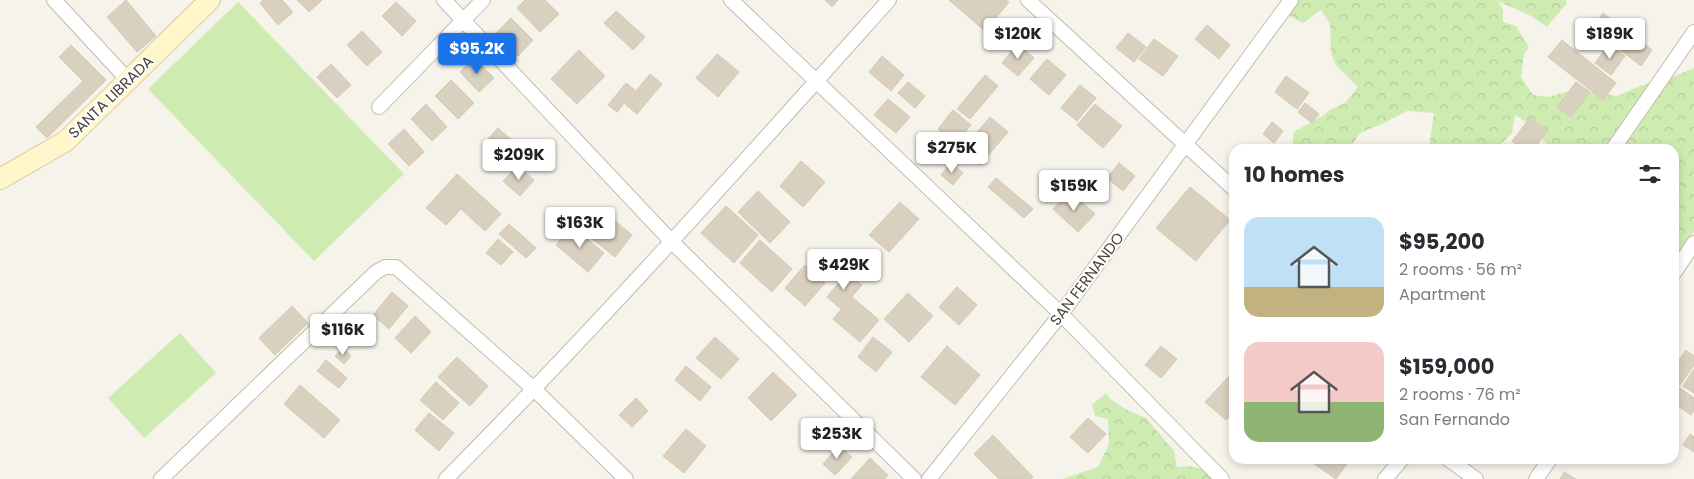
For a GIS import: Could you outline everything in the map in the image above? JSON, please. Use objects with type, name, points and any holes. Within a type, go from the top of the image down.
[{"type":"street","points":[[54,0],[128,80]]},
{"type":"street","name":"SANTA LIBRADA","points":[[0,179],[66,141],[210,0]]},
{"type":"street","points":[[444,0],[672,242],[914,479]]},
{"type":"street","points":[[379,107],[483,0]]},
{"type":"street","points":[[731,0],[1061,314],[1222,479]]},
{"type":"street","points":[[446,479],[535,390],[672,242],[890,0]]},
{"type":"street","points":[[1028,0],[1229,185]]},
{"type":"street","name":"SAN FERNANDO","points":[[929,479],[1061,314],[1186,146],[1291,0]]},
{"type":"street","points":[[1618,144],[1688,52],[1694,32]]},
{"type":"street","points":[[1679,266],[1694,243]]},
{"type":"street","points":[[161,479],[376,272],[385,267],[396,267],[535,390],[626,479]]},
{"type":"street","points":[[1385,479],[1398,464]]},
{"type":"street","points":[[1455,464],[1476,479]]},
{"type":"street","points":[[1536,479],[1546,464]]},
{"type":"green space","points":[[1289,0],[1566,0],[1567,3],[1547,27],[1531,16],[1498,1],[1503,10],[1503,22],[1516,26],[1529,47],[1524,54],[1521,77],[1533,95],[1548,97],[1570,91],[1617,96],[1640,86],[1675,76],[1694,68],[1694,232],[1679,252],[1679,144],[1547,144],[1530,125],[1515,115],[1512,133],[1501,144],[1430,144],[1434,113],[1407,111],[1360,133],[1352,144],[1293,144],[1294,132],[1331,109],[1345,103],[1358,87],[1336,65],[1331,53],[1330,24],[1321,10],[1303,23],[1290,16]]},
{"type":"green space","points":[[238,2],[404,174],[314,261],[148,89]]},
{"type":"green space","points":[[180,333],[216,373],[144,438],[108,398]]},
{"type":"green space","points":[[1106,393],[1110,399],[1129,411],[1146,418],[1174,451],[1177,467],[1199,468],[1218,479],[1062,479],[1098,467],[1109,444],[1108,419],[1095,416],[1092,405]]},
{"type":"building","points":[[126,0],[156,36],[137,52],[107,17]]},
{"type":"building","points":[[263,0],[282,0],[293,12],[278,25],[260,3]]},
{"type":"building","points":[[297,0],[322,0],[309,12]]},
{"type":"building","points":[[525,0],[545,0],[559,14],[540,32],[517,8]]},
{"type":"building","points":[[825,0],[838,0],[832,7]]},
{"type":"building","points":[[949,0],[1006,0],[1009,2],[985,31]]},
{"type":"building","points":[[396,2],[416,21],[402,36],[382,16]]},
{"type":"building","points":[[616,11],[645,37],[633,50],[604,23]]},
{"type":"building","points":[[1603,13],[1652,50],[1641,66],[1592,28]]},
{"type":"building","points":[[511,18],[533,40],[518,56],[496,33]]},
{"type":"building","points":[[1207,25],[1230,45],[1219,59],[1195,39]]},
{"type":"building","points":[[362,31],[382,52],[367,66],[347,45]]},
{"type":"building","points":[[1128,33],[1146,47],[1134,62],[1116,48]]},
{"type":"building","points":[[1154,39],[1178,56],[1163,76],[1139,59]]},
{"type":"building","points":[[1562,40],[1616,83],[1603,100],[1548,57]]},
{"type":"building","points":[[1017,44],[1034,58],[1018,76],[1002,63]]},
{"type":"building","points":[[1609,44],[1625,56],[1611,75],[1595,63]]},
{"type":"building","points":[[71,45],[106,80],[47,138],[36,127],[83,81],[59,57]]},
{"type":"building","points":[[579,50],[605,76],[577,104],[551,79]]},
{"type":"building","points":[[717,54],[739,72],[718,97],[696,78]]},
{"type":"building","points":[[882,56],[904,75],[891,91],[869,72]]},
{"type":"building","points":[[474,58],[494,78],[479,92],[460,72]]},
{"type":"building","points":[[1047,59],[1066,75],[1049,95],[1030,79]]},
{"type":"building","points":[[331,64],[351,85],[337,98],[317,77]]},
{"type":"building","points":[[650,74],[662,84],[637,114],[625,104]]},
{"type":"building","points":[[985,75],[998,86],[970,119],[957,109]]},
{"type":"building","points":[[1286,76],[1309,93],[1297,109],[1275,92]]},
{"type":"building","points":[[451,80],[474,103],[458,119],[435,96]]},
{"type":"building","points":[[908,82],[925,96],[915,108],[898,93]]},
{"type":"building","points":[[1576,82],[1590,92],[1571,117],[1557,107]]},
{"type":"building","points":[[626,83],[635,90],[617,112],[608,105]]},
{"type":"building","points":[[1080,85],[1096,98],[1077,121],[1061,108]]},
{"type":"building","points":[[888,99],[910,117],[896,133],[874,115]]},
{"type":"building","points":[[1305,103],[1319,114],[1312,123],[1298,112]]},
{"type":"building","points":[[426,104],[447,127],[432,141],[411,119]]},
{"type":"building","points":[[1095,104],[1122,126],[1103,148],[1077,125]]},
{"type":"building","points":[[953,110],[971,125],[955,144],[938,129]]},
{"type":"building","points":[[990,117],[1008,132],[980,165],[962,150]]},
{"type":"building","points":[[1530,118],[1547,131],[1538,144],[1516,144],[1512,141]]},
{"type":"building","points":[[1272,122],[1283,131],[1274,143],[1263,134]]},
{"type":"building","points":[[498,128],[515,143],[504,155],[487,140]]},
{"type":"building","points":[[404,129],[424,152],[409,166],[388,144]]},
{"type":"building","points":[[801,161],[825,182],[803,207],[780,186]]},
{"type":"building","points":[[951,163],[963,173],[953,185],[941,175]]},
{"type":"building","points":[[1119,163],[1135,176],[1123,191],[1107,178]]},
{"type":"building","points":[[517,166],[534,180],[520,196],[503,181]]},
{"type":"building","points":[[457,174],[501,214],[485,231],[461,209],[446,225],[426,208]]},
{"type":"building","points":[[996,178],[1033,209],[1024,218],[988,187]]},
{"type":"building","points":[[1190,187],[1229,219],[1196,261],[1156,228]]},
{"type":"building","points":[[758,191],[790,222],[770,243],[738,212]]},
{"type":"building","points":[[1070,191],[1095,214],[1078,232],[1053,209]]},
{"type":"building","points":[[900,202],[919,219],[889,252],[869,235]]},
{"type":"building","points":[[726,206],[758,235],[734,263],[701,233]]},
{"type":"building","points":[[603,211],[632,235],[615,257],[585,233]]},
{"type":"building","points":[[509,224],[536,248],[526,258],[499,234]]},
{"type":"building","points":[[571,226],[604,253],[588,272],[556,245]]},
{"type":"building","points":[[498,239],[513,252],[501,265],[486,253]]},
{"type":"building","points":[[760,240],[792,269],[772,292],[740,263]]},
{"type":"building","points":[[805,265],[825,283],[805,306],[785,288]]},
{"type":"building","points":[[847,273],[862,285],[841,309],[827,297]]},
{"type":"building","points":[[957,287],[977,305],[959,325],[939,307]]},
{"type":"building","points":[[392,292],[408,306],[389,329],[373,315]]},
{"type":"building","points":[[908,293],[933,316],[909,342],[884,319]]},
{"type":"building","points":[[852,297],[879,320],[860,342],[833,319]]},
{"type":"building","points":[[292,306],[308,323],[275,355],[259,338]]},
{"type":"building","points":[[415,316],[431,332],[411,353],[395,338]]},
{"type":"building","points":[[715,337],[739,359],[721,379],[696,358]]},
{"type":"building","points":[[873,337],[892,352],[876,372],[858,357]]},
{"type":"building","points":[[947,346],[980,375],[955,405],[921,377]]},
{"type":"building","points":[[1161,346],[1177,359],[1161,378],[1145,365]]},
{"type":"building","points":[[343,348],[351,356],[344,364],[335,356]]},
{"type":"building","points":[[1686,350],[1694,356],[1694,365],[1680,385],[1679,384],[1679,360]]},
{"type":"building","points":[[457,357],[488,386],[470,406],[438,377]]},
{"type":"building","points":[[326,360],[347,378],[339,388],[317,371]]},
{"type":"building","points":[[686,366],[711,387],[700,401],[675,380]]},
{"type":"building","points":[[1694,369],[1694,393],[1683,386]]},
{"type":"building","points":[[773,372],[797,395],[771,421],[748,398]]},
{"type":"building","points":[[1229,376],[1229,417],[1226,420],[1205,402]]},
{"type":"building","points":[[436,382],[459,403],[443,420],[420,400]]},
{"type":"building","points":[[300,385],[340,420],[324,438],[284,404]]},
{"type":"building","points":[[1679,388],[1694,398],[1694,411],[1691,415],[1679,407]]},
{"type":"building","points":[[636,398],[648,411],[632,427],[619,415]]},
{"type":"building","points":[[429,413],[454,433],[439,451],[415,430]]},
{"type":"building","points":[[1088,418],[1106,434],[1088,453],[1070,437]]},
{"type":"building","points":[[686,429],[706,446],[684,473],[663,456]]},
{"type":"building","points":[[1690,434],[1694,437],[1694,452],[1683,445]]},
{"type":"building","points":[[993,435],[1033,477],[1031,479],[999,479],[974,454]]},
{"type":"building","points":[[839,446],[852,457],[835,475],[823,464]]},
{"type":"building","points":[[870,458],[888,475],[885,479],[851,479]]},
{"type":"building","points":[[1314,464],[1347,464],[1336,479]]},
{"type":"building","points":[[1564,472],[1576,479],[1560,479]]}]
